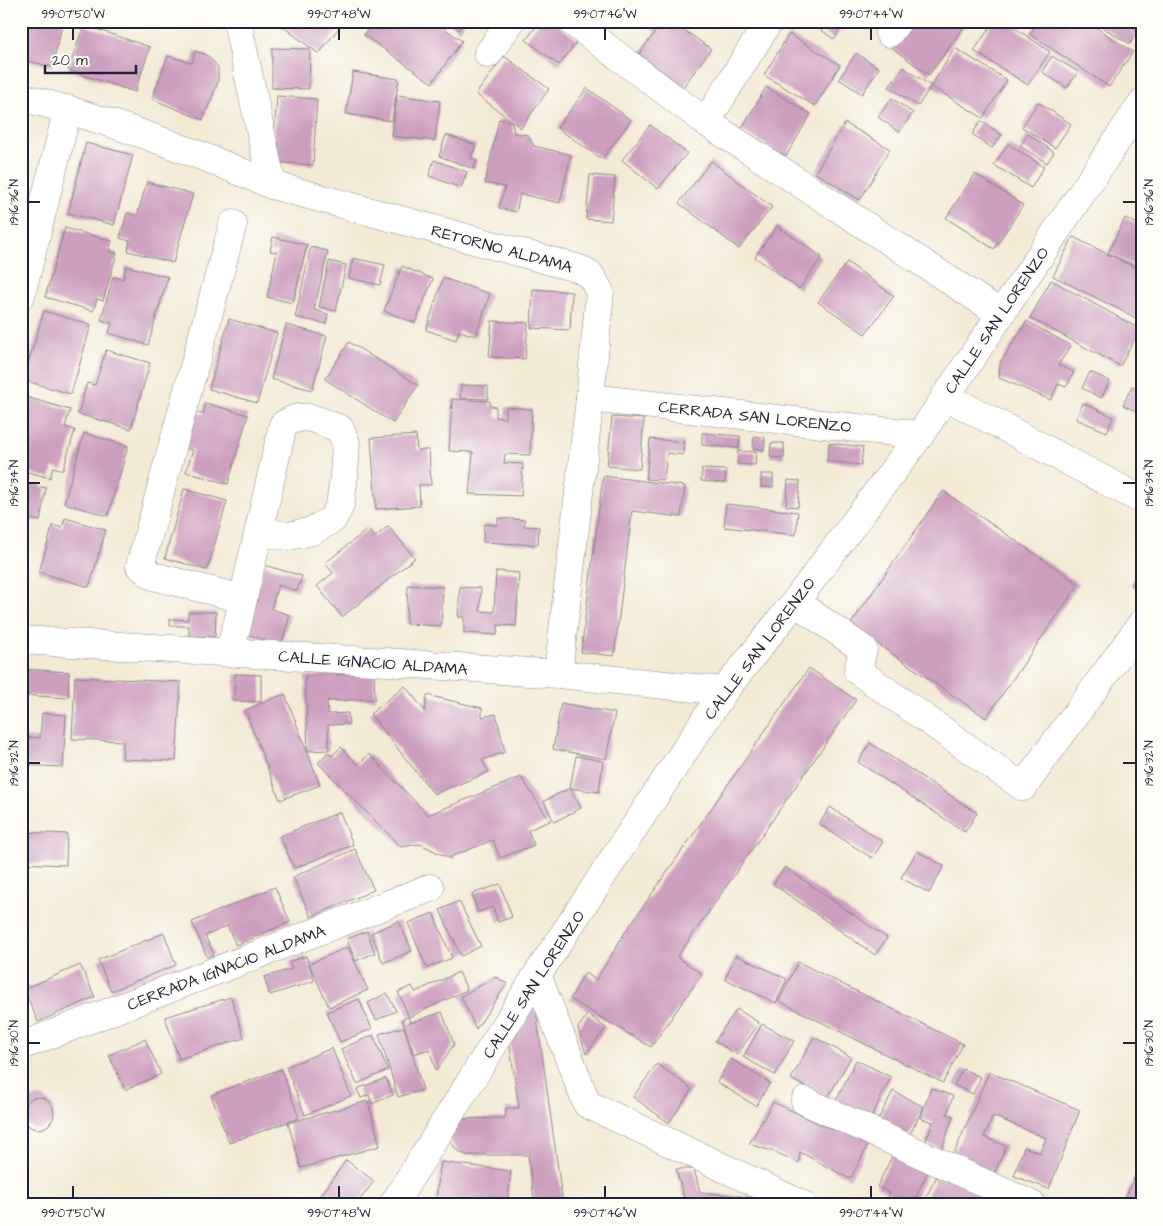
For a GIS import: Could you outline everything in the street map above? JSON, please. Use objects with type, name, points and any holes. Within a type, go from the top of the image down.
[{"type":"street","points":[[237,21],[272,185]]},
{"type":"street","points":[[488,54],[511,21]]},
{"type":"street","points":[[571,21],[706,122],[1000,313]]},
{"type":"street","points":[[706,122],[769,21]]},
{"type":"street","name":"RETORNO ALDAMA","points":[[21,97],[68,109],[214,159],[272,185],[580,269],[591,276],[600,292],[590,398],[558,674]]},
{"type":"street","name":"CALLE SAN LORENZO","points":[[393,1205],[537,975],[724,691],[795,602],[920,435],[1142,103]]},
{"type":"street","points":[[21,295],[68,109]]},
{"type":"street","points":[[233,224],[140,566],[153,576],[243,599]]},
{"type":"street","points":[[945,396],[1142,500]]},
{"type":"street","name":"CERRADA SAN LORENZO","points":[[590,398],[920,435]]},
{"type":"street","points":[[229,653],[259,532]]},
{"type":"street","points":[[795,602],[863,649],[858,671],[1023,787],[1142,623]]},
{"type":"street","name":"CALLE IGNACIO ALDAMA","points":[[21,640],[558,674],[724,691]]},
{"type":"street","name":"CERRADA IGNACIO ALDAMA","points":[[21,1046],[430,888]]},
{"type":"street","points":[[537,975],[587,1104],[803,1205]]},
{"type":"street","points":[[806,1101],[1032,1205]]},
{"type":"building","points":[[21,21],[63,21],[52,67],[21,59]]},
{"type":"building","points":[[285,21],[333,21],[340,26],[319,54],[282,26]]},
{"type":"building","points":[[374,21],[401,21],[407,25],[410,21],[434,21],[462,41],[432,83],[364,35]]},
{"type":"building","points":[[447,21],[465,21],[459,30]]},
{"type":"building","points":[[540,21],[552,21],[578,40],[559,65],[526,40]]},
{"type":"building","points":[[640,21],[671,21],[711,49],[683,87],[639,54],[655,32]]},
{"type":"building","points":[[701,21],[718,21],[711,29]]},
{"type":"building","points":[[808,21],[846,21],[834,39]]},
{"type":"building","points":[[910,21],[962,21],[966,24],[929,75],[891,47]]},
{"type":"building","points":[[994,21],[1005,21],[1050,52],[1028,85],[974,51]]},
{"type":"building","points":[[1038,21],[1086,21],[1133,52],[1109,87],[1030,34]]},
{"type":"building","points":[[1092,21],[1142,21],[1142,25],[1130,44]]},
{"type":"building","points":[[84,25],[150,47],[135,92],[68,70]]},
{"type":"building","points":[[789,34],[840,65],[815,106],[764,75]]},
{"type":"building","points":[[272,48],[310,49],[309,89],[272,88]]},
{"type":"building","points":[[955,48],[1007,80],[983,118],[931,86]]},
{"type":"building","points":[[195,51],[207,55],[218,67],[218,82],[203,120],[152,99],[168,56],[192,63]]},
{"type":"building","points":[[856,53],[879,68],[862,94],[839,79]]},
{"type":"building","points":[[504,56],[549,89],[521,128],[476,94]]},
{"type":"building","points":[[1052,56],[1078,72],[1067,88],[1042,72]]},
{"type":"building","points":[[903,67],[931,86],[918,106],[889,87]]},
{"type":"building","points":[[353,72],[399,79],[392,121],[346,114]]},
{"type":"building","points":[[766,87],[811,114],[786,156],[741,130]]},
{"type":"building","points":[[587,88],[631,120],[602,159],[557,128]]},
{"type":"building","points":[[397,95],[440,101],[435,141],[392,136]]},
{"type":"building","points":[[277,96],[317,99],[313,165],[272,162]]},
{"type":"building","points":[[892,98],[913,113],[899,132],[878,117]]},
{"type":"building","points":[[1038,102],[1071,124],[1055,148],[1022,127]]},
{"type":"building","points":[[499,119],[512,122],[514,133],[528,135],[534,146],[571,155],[560,203],[520,194],[516,212],[499,208],[505,187],[485,183]]},
{"type":"building","points":[[981,121],[1002,135],[992,148],[972,134]]},
{"type":"building","points":[[845,123],[890,149],[860,200],[815,173]]},
{"type":"building","points":[[650,125],[687,153],[658,189],[622,160]]},
{"type":"building","points":[[1028,134],[1054,152],[1047,163],[1020,146]]},
{"type":"building","points":[[446,135],[476,145],[471,158],[477,160],[474,169],[439,156]]},
{"type":"building","points":[[86,143],[133,155],[114,225],[68,213]]},
{"type":"building","points":[[1008,144],[1044,167],[1031,188],[994,165]]},
{"type":"building","points":[[434,160],[467,172],[461,188],[429,176]]},
{"type":"building","points":[[711,161],[772,207],[739,249],[679,203]]},
{"type":"building","points":[[975,174],[1023,205],[994,249],[946,218]]},
{"type":"building","points":[[590,175],[615,177],[611,221],[586,219]]},
{"type":"building","points":[[147,182],[193,194],[173,263],[128,251],[130,241],[120,238],[127,213],[137,216]]},
{"type":"building","points":[[1125,218],[1142,226],[1142,269],[1108,253]]},
{"type":"building","points":[[777,226],[822,257],[799,289],[755,257]]},
{"type":"building","points":[[65,228],[112,241],[109,251],[117,253],[103,301],[97,299],[93,311],[45,297]]},
{"type":"building","points":[[273,237],[307,245],[293,303],[267,297],[277,252],[270,251]]},
{"type":"building","points":[[1073,237],[1142,271],[1142,291],[1139,296],[1142,297],[1142,321],[1053,276]]},
{"type":"building","points":[[311,247],[328,251],[314,310],[328,314],[326,324],[295,317]]},
{"type":"building","points":[[353,258],[385,265],[380,285],[349,278]]},
{"type":"building","points":[[329,261],[346,265],[336,311],[319,307]]},
{"type":"building","points":[[847,262],[894,296],[865,334],[818,302]]},
{"type":"building","points":[[126,266],[168,277],[148,345],[109,333],[112,323],[101,320],[113,277],[123,279]]},
{"type":"building","points":[[402,266],[433,279],[415,323],[384,311]]},
{"type":"building","points":[[443,278],[490,294],[476,336],[459,331],[456,340],[426,330]]},
{"type":"building","points":[[1051,280],[1140,329],[1120,366],[1030,318]]},
{"type":"building","points":[[533,289],[572,292],[570,330],[531,328]]},
{"type":"building","points":[[44,311],[91,325],[71,394],[23,380]]},
{"type":"building","points":[[229,319],[277,333],[257,403],[209,389]]},
{"type":"building","points":[[492,321],[528,323],[525,359],[489,357]]},
{"type":"building","points":[[1027,321],[1071,346],[1058,365],[1074,372],[1066,387],[1058,384],[1051,400],[999,378],[1000,363]]},
{"type":"building","points":[[286,325],[327,336],[312,390],[271,379]]},
{"type":"building","points":[[349,342],[418,385],[393,423],[325,379]]},
{"type":"building","points":[[106,350],[150,363],[131,429],[78,414],[87,383],[95,385]]},
{"type":"building","points":[[1090,372],[1110,381],[1101,398],[1082,388]]},
{"type":"building","points":[[461,385],[488,386],[488,399],[460,398]]},
{"type":"building","points":[[1132,386],[1142,391],[1142,414],[1123,405]]},
{"type":"building","points":[[23,396],[70,410],[65,427],[75,430],[63,470],[53,467],[50,478],[21,470],[21,402]]},
{"type":"building","points":[[452,399],[490,401],[490,406],[496,407],[496,417],[505,418],[506,407],[532,409],[530,455],[505,454],[504,463],[523,464],[521,496],[469,494],[473,452],[449,451]]},
{"type":"building","points":[[205,403],[248,415],[228,484],[186,472],[193,450],[183,448],[193,412],[203,414]]},
{"type":"building","points":[[1083,403],[1113,417],[1107,432],[1076,419]]},
{"type":"building","points":[[612,417],[644,419],[640,469],[607,466]]},
{"type":"building","points":[[84,433],[128,446],[108,516],[64,503]]},
{"type":"building","points":[[702,433],[740,436],[739,448],[702,445]]},
{"type":"building","points":[[416,435],[417,450],[429,450],[431,485],[419,485],[420,506],[376,509],[371,438]]},
{"type":"building","points":[[754,436],[765,438],[764,450],[753,448]]},
{"type":"building","points":[[650,439],[684,442],[683,455],[667,453],[664,480],[646,479]]},
{"type":"building","points":[[771,443],[784,443],[784,458],[770,457]]},
{"type":"building","points":[[829,443],[863,447],[861,465],[827,461]]},
{"type":"building","points":[[738,451],[756,452],[755,465],[737,464]]},
{"type":"building","points":[[702,469],[726,470],[725,483],[701,481]]},
{"type":"building","points":[[761,474],[773,474],[773,487],[761,487]]},
{"type":"building","points":[[603,476],[685,486],[681,517],[632,511],[614,656],[581,652]]},
{"type":"building","points":[[788,480],[800,481],[798,507],[786,506]]},
{"type":"building","points":[[21,483],[46,488],[40,521],[21,518]]},
{"type":"building","points":[[184,489],[227,501],[207,570],[165,558]]},
{"type":"building","points":[[943,491],[1079,584],[986,718],[850,625]]},
{"type":"building","points":[[726,504],[798,512],[796,535],[724,527]]},
{"type":"building","points":[[65,518],[106,530],[89,587],[39,572],[53,525],[62,528]]},
{"type":"building","points":[[498,518],[525,520],[524,526],[539,527],[538,545],[483,542],[484,524],[498,525]]},
{"type":"building","points":[[388,526],[415,558],[342,617],[317,586],[333,573],[325,563],[368,529],[375,537]]},
{"type":"building","points":[[264,565],[302,576],[297,591],[278,585],[271,609],[290,615],[281,645],[244,633]]},
{"type":"building","points":[[1142,566],[1142,591],[1131,585]]},
{"type":"building","points":[[496,571],[519,573],[516,626],[498,625],[497,635],[464,633],[464,617],[458,617],[460,587],[481,588],[480,611],[494,612]]},
{"type":"building","points":[[408,585],[443,587],[441,626],[406,624]]},
{"type":"building","points":[[188,612],[216,612],[215,637],[189,636],[189,626],[170,626],[170,619],[188,620]]},
{"type":"building","points":[[809,668],[856,700],[677,957],[702,974],[651,1047],[570,999],[585,973],[596,980],[626,931]]},
{"type":"building","points":[[21,669],[69,672],[68,698],[21,695]]},
{"type":"building","points":[[374,673],[375,699],[327,701],[328,714],[348,713],[349,724],[328,725],[329,750],[308,751],[305,676]]},
{"type":"building","points":[[235,674],[261,675],[261,702],[234,701]]},
{"type":"building","points":[[75,677],[181,682],[176,761],[122,759],[123,741],[72,739]]},
{"type":"building","points":[[405,686],[425,711],[427,695],[482,708],[482,717],[496,714],[505,752],[482,760],[489,772],[434,794],[370,714]]},
{"type":"building","points":[[285,694],[320,785],[280,800],[245,710]]},
{"type":"building","points":[[561,703],[615,713],[606,759],[553,749]]},
{"type":"building","points":[[42,713],[66,715],[63,767],[21,765],[21,737],[40,738]]},
{"type":"building","points":[[870,743],[977,813],[965,832],[858,762]]},
{"type":"building","points":[[341,747],[358,765],[369,754],[428,815],[521,777],[550,821],[528,830],[534,845],[500,858],[493,840],[450,857],[451,859],[420,844],[401,847],[318,763],[328,752],[332,756]]},
{"type":"building","points":[[576,756],[603,761],[599,792],[570,788]]},
{"type":"building","points":[[570,788],[581,808],[554,822],[544,801]]},
{"type":"building","points":[[830,807],[883,842],[872,858],[819,824]]},
{"type":"building","points":[[340,812],[353,845],[294,868],[280,836]]},
{"type":"building","points":[[21,832],[67,834],[66,865],[21,863]]},
{"type":"building","points":[[355,849],[374,890],[311,917],[293,877]]},
{"type":"building","points":[[917,851],[944,866],[929,893],[901,878]]},
{"type":"building","points":[[785,867],[887,938],[875,955],[773,884]]},
{"type":"building","points":[[500,884],[512,917],[498,922],[493,907],[478,912],[472,894]]},
{"type":"building","points":[[275,887],[290,922],[236,945],[227,926],[205,936],[214,954],[207,957],[192,922]]},
{"type":"building","points":[[459,901],[481,946],[461,956],[440,910]]},
{"type":"building","points":[[433,913],[452,958],[427,968],[408,923]]},
{"type":"building","points":[[399,921],[412,951],[383,963],[371,933]]},
{"type":"building","points":[[367,931],[375,953],[355,961],[347,939]]},
{"type":"building","points":[[164,933],[176,965],[111,991],[98,960]]},
{"type":"building","points":[[348,947],[368,990],[329,1007],[309,964]]},
{"type":"building","points":[[736,955],[787,979],[776,1003],[725,979]]},
{"type":"building","points":[[306,956],[314,981],[270,995],[264,977],[292,969],[289,962]]},
{"type":"building","points":[[798,962],[963,1044],[943,1083],[779,1001]]},
{"type":"building","points":[[80,965],[95,997],[38,1022],[24,989]]},
{"type":"building","points":[[459,972],[467,990],[409,1017],[398,992],[412,986],[415,992]]},
{"type":"building","points":[[496,977],[507,984],[476,1029],[461,996]]},
{"type":"building","points":[[387,993],[396,1011],[376,1020],[368,1003]]},
{"type":"building","points":[[534,996],[563,1205],[535,1205],[528,1155],[466,1155],[458,1151],[450,1139],[455,1119],[505,1118],[506,1108],[519,1108],[508,1032]]},
{"type":"building","points":[[231,997],[244,1038],[179,1059],[165,1017]]},
{"type":"building","points":[[359,999],[372,1029],[340,1042],[327,1012]]},
{"type":"building","points":[[737,1009],[759,1023],[737,1055],[715,1041]]},
{"type":"building","points":[[442,1012],[454,1044],[436,1071],[429,1049],[414,1054],[402,1019],[408,1017],[410,1023]]},
{"type":"building","points":[[588,1014],[606,1028],[586,1054],[578,1028]]},
{"type":"building","points":[[762,1024],[794,1041],[775,1075],[743,1057]]},
{"type":"building","points":[[404,1027],[423,1090],[398,1097],[379,1034]]},
{"type":"building","points":[[373,1035],[388,1070],[357,1084],[341,1049]]},
{"type":"building","points":[[814,1037],[851,1057],[827,1099],[791,1079]]},
{"type":"building","points":[[145,1039],[161,1074],[125,1090],[109,1055]]},
{"type":"building","points":[[332,1048],[351,1096],[305,1115],[286,1067]]},
{"type":"building","points":[[731,1059],[770,1083],[756,1106],[717,1082]]},
{"type":"building","points":[[856,1060],[891,1077],[870,1120],[835,1103]]},
{"type":"building","points":[[657,1064],[692,1089],[669,1123],[633,1097]]},
{"type":"building","points":[[281,1069],[299,1118],[229,1143],[211,1095]]},
{"type":"building","points":[[963,1069],[981,1077],[973,1094],[954,1085]]},
{"type":"building","points":[[989,1072],[1080,1110],[1049,1189],[1014,1176],[1024,1147],[1040,1153],[1046,1138],[993,1116],[984,1137],[1006,1146],[994,1174],[953,1156]]},
{"type":"building","points":[[386,1078],[393,1095],[372,1104],[369,1095],[361,1098],[357,1089]]},
{"type":"building","points":[[931,1088],[953,1096],[947,1114],[953,1116],[942,1148],[925,1143],[933,1122],[920,1118]]},
{"type":"building","points":[[893,1091],[924,1107],[909,1136],[878,1120]]},
{"type":"building","points":[[38,1097],[49,1102],[54,1113],[49,1124],[38,1129],[27,1124],[22,1113],[27,1102]]},
{"type":"building","points":[[368,1101],[380,1146],[301,1168],[288,1123]]},
{"type":"building","points":[[773,1102],[833,1130],[873,1136],[850,1179],[800,1152],[799,1163],[775,1152],[749,1144]]},
{"type":"building","points":[[895,1150],[930,1167],[912,1205],[884,1205],[890,1193],[877,1187]]},
{"type":"building","points":[[346,1160],[374,1181],[356,1205],[314,1205]]},
{"type":"building","points":[[441,1162],[511,1171],[507,1205],[435,1205]]},
{"type":"building","points":[[676,1169],[694,1169],[700,1192],[754,1198],[753,1205],[686,1205]]},
{"type":"building","points":[[938,1174],[1005,1205],[922,1205]]},
{"type":"building","points":[[1135,1176],[1142,1179],[1142,1205],[1122,1205]]}]
